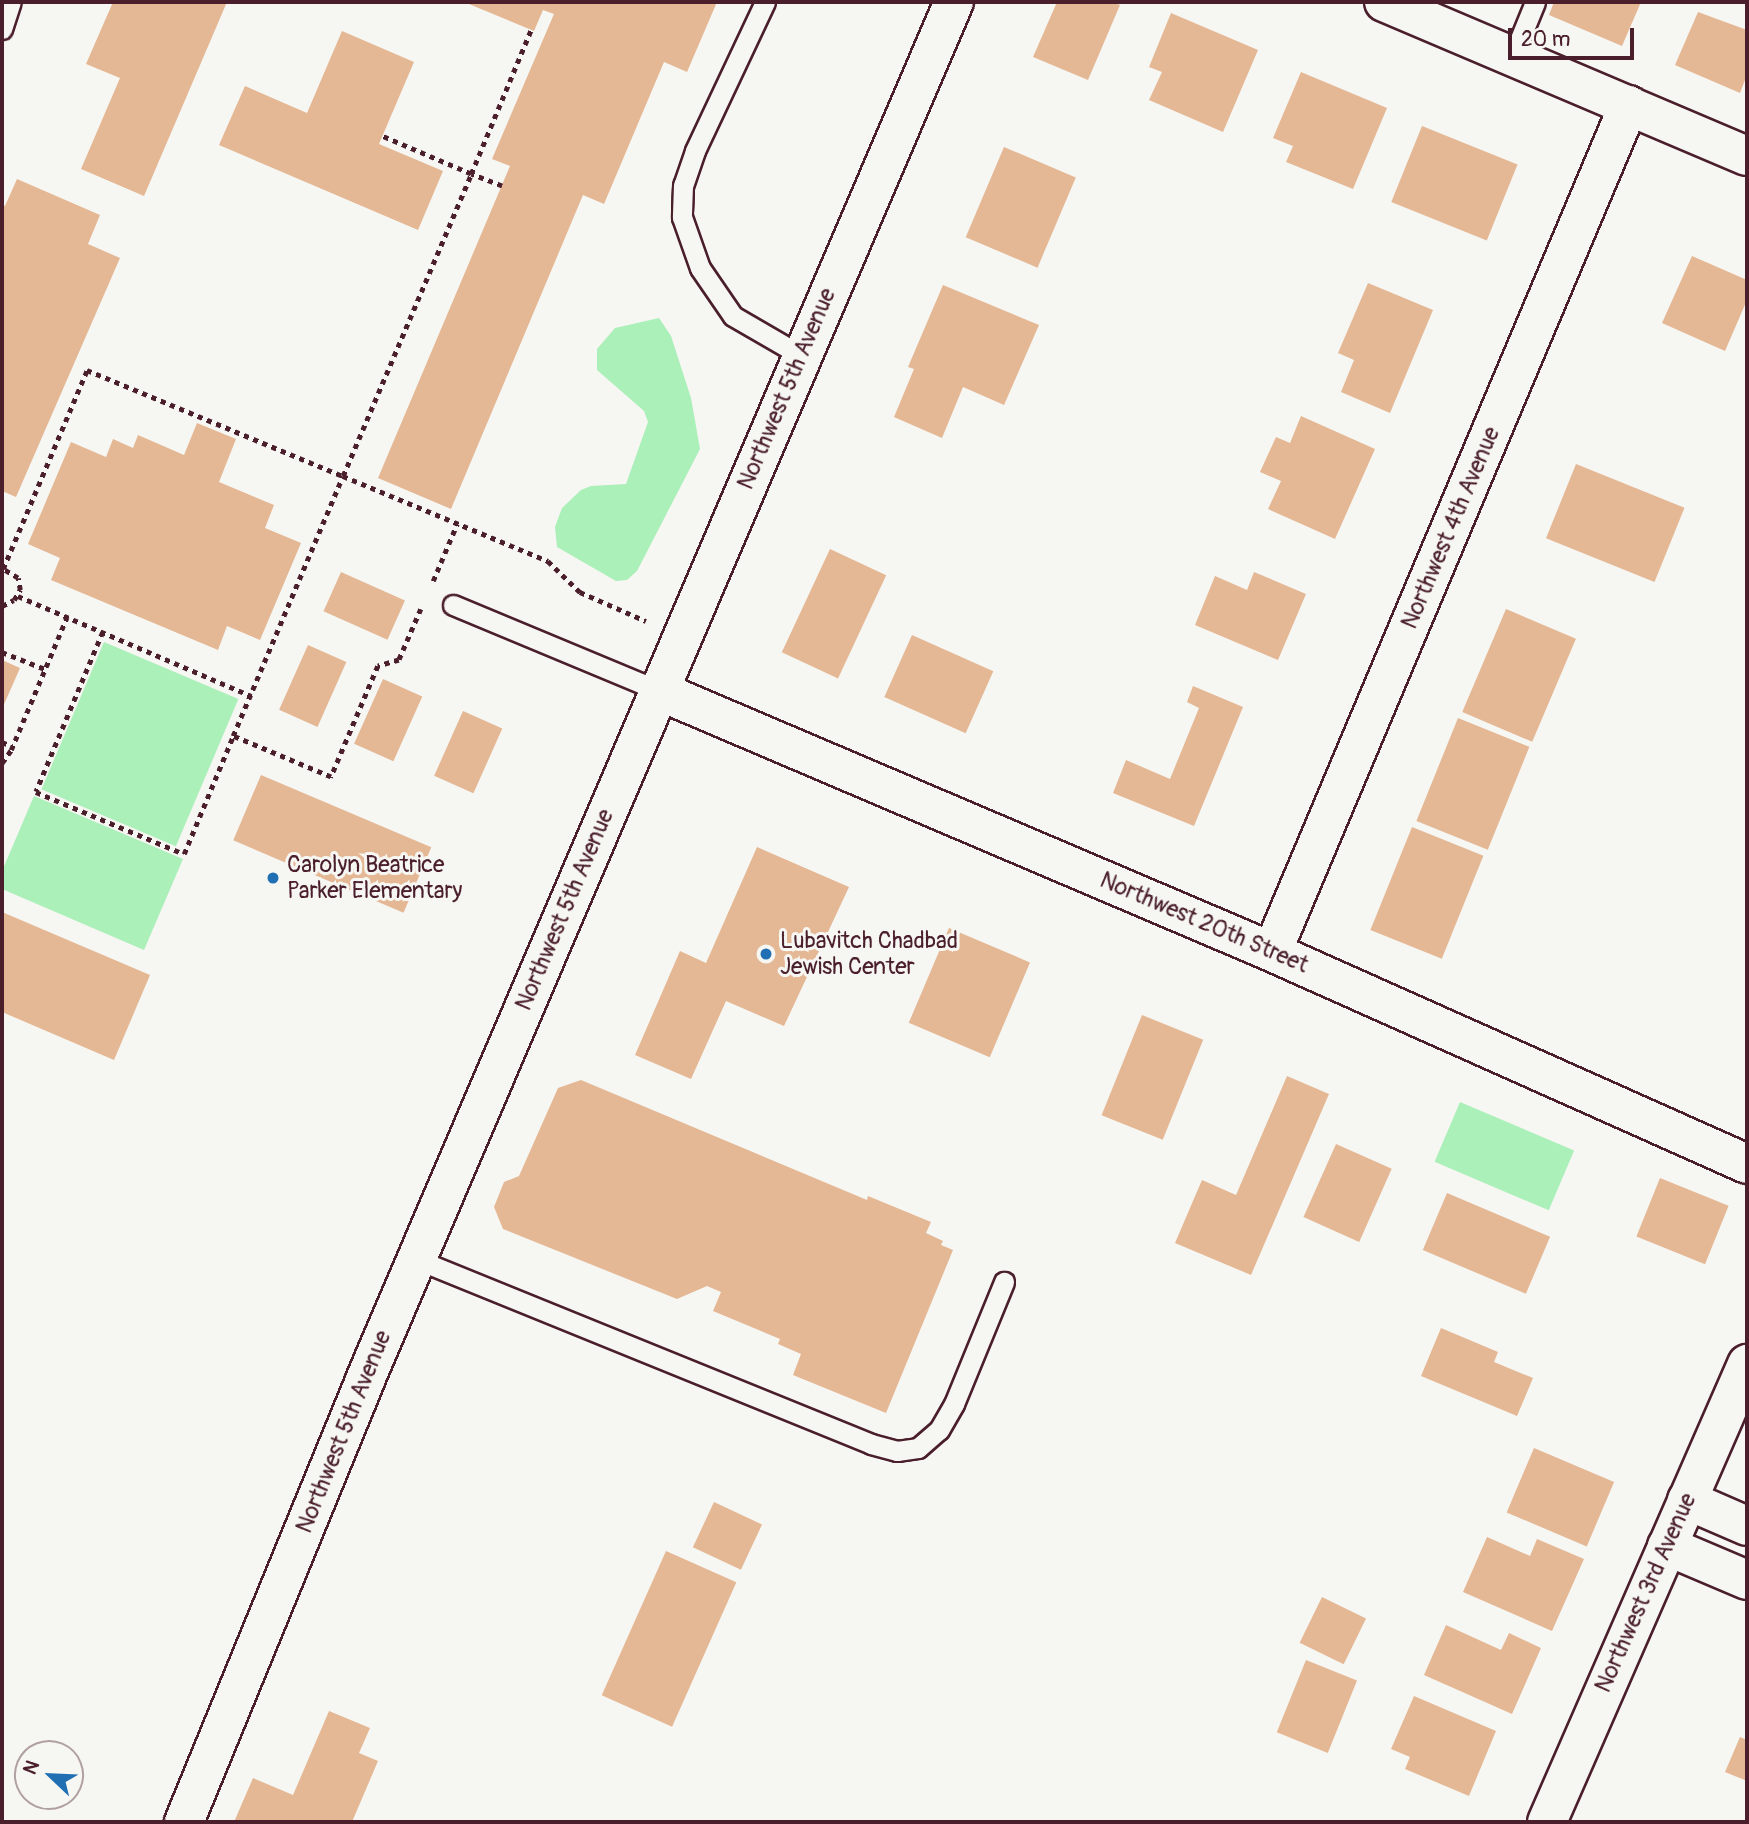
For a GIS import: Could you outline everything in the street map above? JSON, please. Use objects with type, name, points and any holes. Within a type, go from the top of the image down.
[{"type":"street","name":"Northwest 5th Avenue","points":[[184,1822],[416,1259],[657,690],[954,2]]},
{"type":"street","points":[[1384,2],[1747,156]]},
{"type":"street","name":"Northwest 4th Avenue","points":[[1272,952],[1629,105]]},
{"type":"street","name":"Northwest 20th Street","points":[[657,690],[1272,952],[1747,1164]]},
{"type":"street","name":"Northwest 3rd Avenue","points":[[1547,1822],[1747,1364]]},
{"type":"street","points":[[1687,1500],[1747,1526]]},
{"type":"street","points":[[1667,1546],[1747,1580]]},
{"type":"lane","points":[[2,29],[11,2]]},
{"type":"lane","points":[[765,2],[695,151],[683,185],[682,216],[699,268],[733,316],[802,356]]},
{"type":"lane","points":[[1513,56],[1535,2]]},
{"type":"lane","points":[[453,606],[657,690]]},
{"type":"lane","points":[[416,1259],[871,1444],[897,1451],[918,1448],[939,1430],[954,1404],[1004,1282]]},
{"type":"path","points":[[103,632],[36,792],[184,854],[531,30]]},
{"type":"path","points":[[382,136],[502,186]]},
{"type":"path","points":[[2,606],[18,596],[18,578],[2,569],[87,370],[548,561],[580,592],[650,622]]},
{"type":"path","points":[[431,586],[457,524]]},
{"type":"path","points":[[18,596],[251,695]]},
{"type":"path","points":[[233,736],[331,777],[378,666],[399,660],[426,598]]},
{"type":"path","points":[[2,762],[12,746],[67,617]]},
{"type":"path","points":[[2,652],[45,669]]},
{"type":"path","points":[[2,742],[12,746]]},
{"type":"green space","points":[[659,318],[671,336],[691,398],[700,449],[637,571],[627,580],[616,581],[557,547],[555,527],[562,508],[581,490],[591,486],[626,484],[648,422],[644,411],[597,370],[597,349],[615,328]]},
{"type":"green space","points":[[104,642],[238,699],[176,846],[41,789]]},
{"type":"green space","points":[[34,796],[183,859],[144,950],[2,889],[2,871]]},
{"type":"green space","points":[[1460,1102],[1574,1150],[1549,1210],[1435,1162]]},
{"type":"building","points":[[113,2],[227,2],[144,196],[81,169],[120,78],[86,64]]},
{"type":"building","points":[[464,2],[717,2],[687,72],[664,62],[604,204],[583,195],[451,509],[378,478],[510,166],[492,159],[554,14],[543,10],[534,31]]},
{"type":"building","points":[[1057,2],[1112,2],[1120,5],[1088,80],[1033,57]]},
{"type":"building","points":[[1554,2],[1641,2],[1622,46],[1549,15]]},
{"type":"building","points":[[1698,12],[1747,30],[1747,75],[1740,93],[1675,65]]},
{"type":"building","points":[[1171,13],[1258,50],[1223,132],[1149,100],[1162,72],[1149,67]]},
{"type":"building","points":[[342,31],[414,62],[379,144],[443,171],[418,230],[219,145],[245,86],[307,113]]},
{"type":"building","points":[[1301,72],[1387,108],[1353,189],[1286,162],[1293,146],[1273,138]]},
{"type":"building","points":[[1422,126],[1517,165],[1487,241],[1391,202]]},
{"type":"building","points":[[1004,147],[1076,177],[1038,268],[966,237]]},
{"type":"building","points":[[17,179],[100,215],[88,244],[120,258],[16,497],[2,491],[2,204],[5,206]]},
{"type":"building","points":[[1692,256],[1747,280],[1747,300],[1725,351],[1662,323]]},
{"type":"building","points":[[1368,283],[1433,310],[1390,413],[1341,392],[1354,360],[1338,353]]},
{"type":"building","points":[[943,285],[1039,325],[1004,405],[963,387],[942,438],[894,417],[914,369],[908,367]]},
{"type":"building","points":[[1301,416],[1375,449],[1335,539],[1268,509],[1281,481],[1260,472],[1276,437],[1290,443]]},
{"type":"building","points":[[197,423],[236,439],[219,482],[274,505],[265,528],[301,543],[260,640],[227,626],[218,650],[51,580],[60,558],[28,544],[71,442],[106,457],[113,439],[133,448],[138,435],[184,455]]},
{"type":"building","points":[[1576,464],[1684,508],[1655,582],[1546,538]]},
{"type":"building","points":[[830,549],[886,575],[838,679],[782,652]]},
{"type":"building","points":[[341,572],[405,600],[387,640],[324,611]]},
{"type":"building","points":[[1254,572],[1306,594],[1278,660],[1195,625],[1215,576],[1247,590]]},
{"type":"building","points":[[1506,609],[1576,639],[1532,742],[1462,712]]},
{"type":"building","points":[[912,635],[993,671],[966,733],[884,697]]},
{"type":"building","points":[[308,645],[346,662],[317,727],[279,710]]},
{"type":"building","points":[[2,660],[20,668],[2,709]]},
{"type":"building","points":[[383,679],[422,696],[393,761],[354,744]]},
{"type":"building","points":[[1193,686],[1243,707],[1194,826],[1113,793],[1126,760],[1170,779],[1199,708],[1187,702]]},
{"type":"building","points":[[463,711],[502,728],[473,793],[434,776]]},
{"type":"building","points":[[1458,718],[1529,747],[1488,850],[1416,821]]},
{"type":"building","points":[[261,775],[431,847],[404,913],[233,840]]},
{"type":"building","points":[[1412,827],[1483,856],[1442,959],[1370,930]]},
{"type":"building","points":[[757,847],[849,887],[784,1026],[726,1001],[691,1079],[635,1055],[680,951],[706,963]]},
{"type":"building","points":[[2,912],[150,975],[114,1060],[2,1012]]},
{"type":"building","points":[[949,928],[1030,962],[990,1057],[909,1023]]},
{"type":"building","points":[[1142,1015],[1203,1040],[1163,1140],[1102,1115]]},
{"type":"building","points":[[1287,1076],[1329,1094],[1251,1275],[1175,1243],[1202,1180],[1236,1195]]},
{"type":"building","points":[[581,1080],[867,1200],[868,1196],[931,1222],[926,1233],[943,1241],[941,1245],[953,1250],[886,1413],[793,1375],[801,1354],[778,1344],[780,1339],[713,1311],[721,1292],[707,1286],[677,1299],[503,1229],[494,1207],[504,1182],[519,1176],[558,1088]]},
{"type":"building","points":[[1336,1144],[1392,1169],[1359,1242],[1303,1217]]},
{"type":"building","points":[[1660,1178],[1729,1206],[1705,1264],[1636,1236]]},
{"type":"building","points":[[1447,1193],[1550,1237],[1526,1294],[1423,1250]]},
{"type":"building","points":[[1441,1328],[1498,1352],[1494,1362],[1533,1378],[1517,1416],[1421,1376]]},
{"type":"building","points":[[1534,1448],[1614,1482],[1587,1546],[1507,1512]]},
{"type":"building","points":[[714,1502],[762,1524],[741,1570],[693,1547]]},
{"type":"building","points":[[1487,1537],[1530,1556],[1537,1539],[1584,1559],[1552,1631],[1463,1592]]},
{"type":"building","points":[[666,1551],[736,1582],[672,1727],[602,1695]]},
{"type":"building","points":[[1322,1597],[1366,1618],[1344,1664],[1300,1643]]},
{"type":"building","points":[[1446,1625],[1501,1650],[1509,1633],[1541,1648],[1512,1714],[1424,1675]]},
{"type":"building","points":[[1306,1660],[1357,1681],[1328,1753],[1277,1732]]},
{"type":"building","points":[[1414,1696],[1496,1731],[1469,1796],[1405,1769],[1410,1757],[1391,1749]]},
{"type":"building","points":[[329,1711],[370,1728],[359,1753],[378,1761],[352,1822],[234,1822],[253,1778],[293,1795]]},
{"type":"building","points":[[1740,1737],[1747,1740],[1747,1781],[1725,1772]]},
{"type":"place","name":"Carolyn Beatrice Parker Elementary","points":[[273,878]]},
{"type":"place","name":"Lubavitch Chadbad Jewish Center","points":[[766,954]]}]
